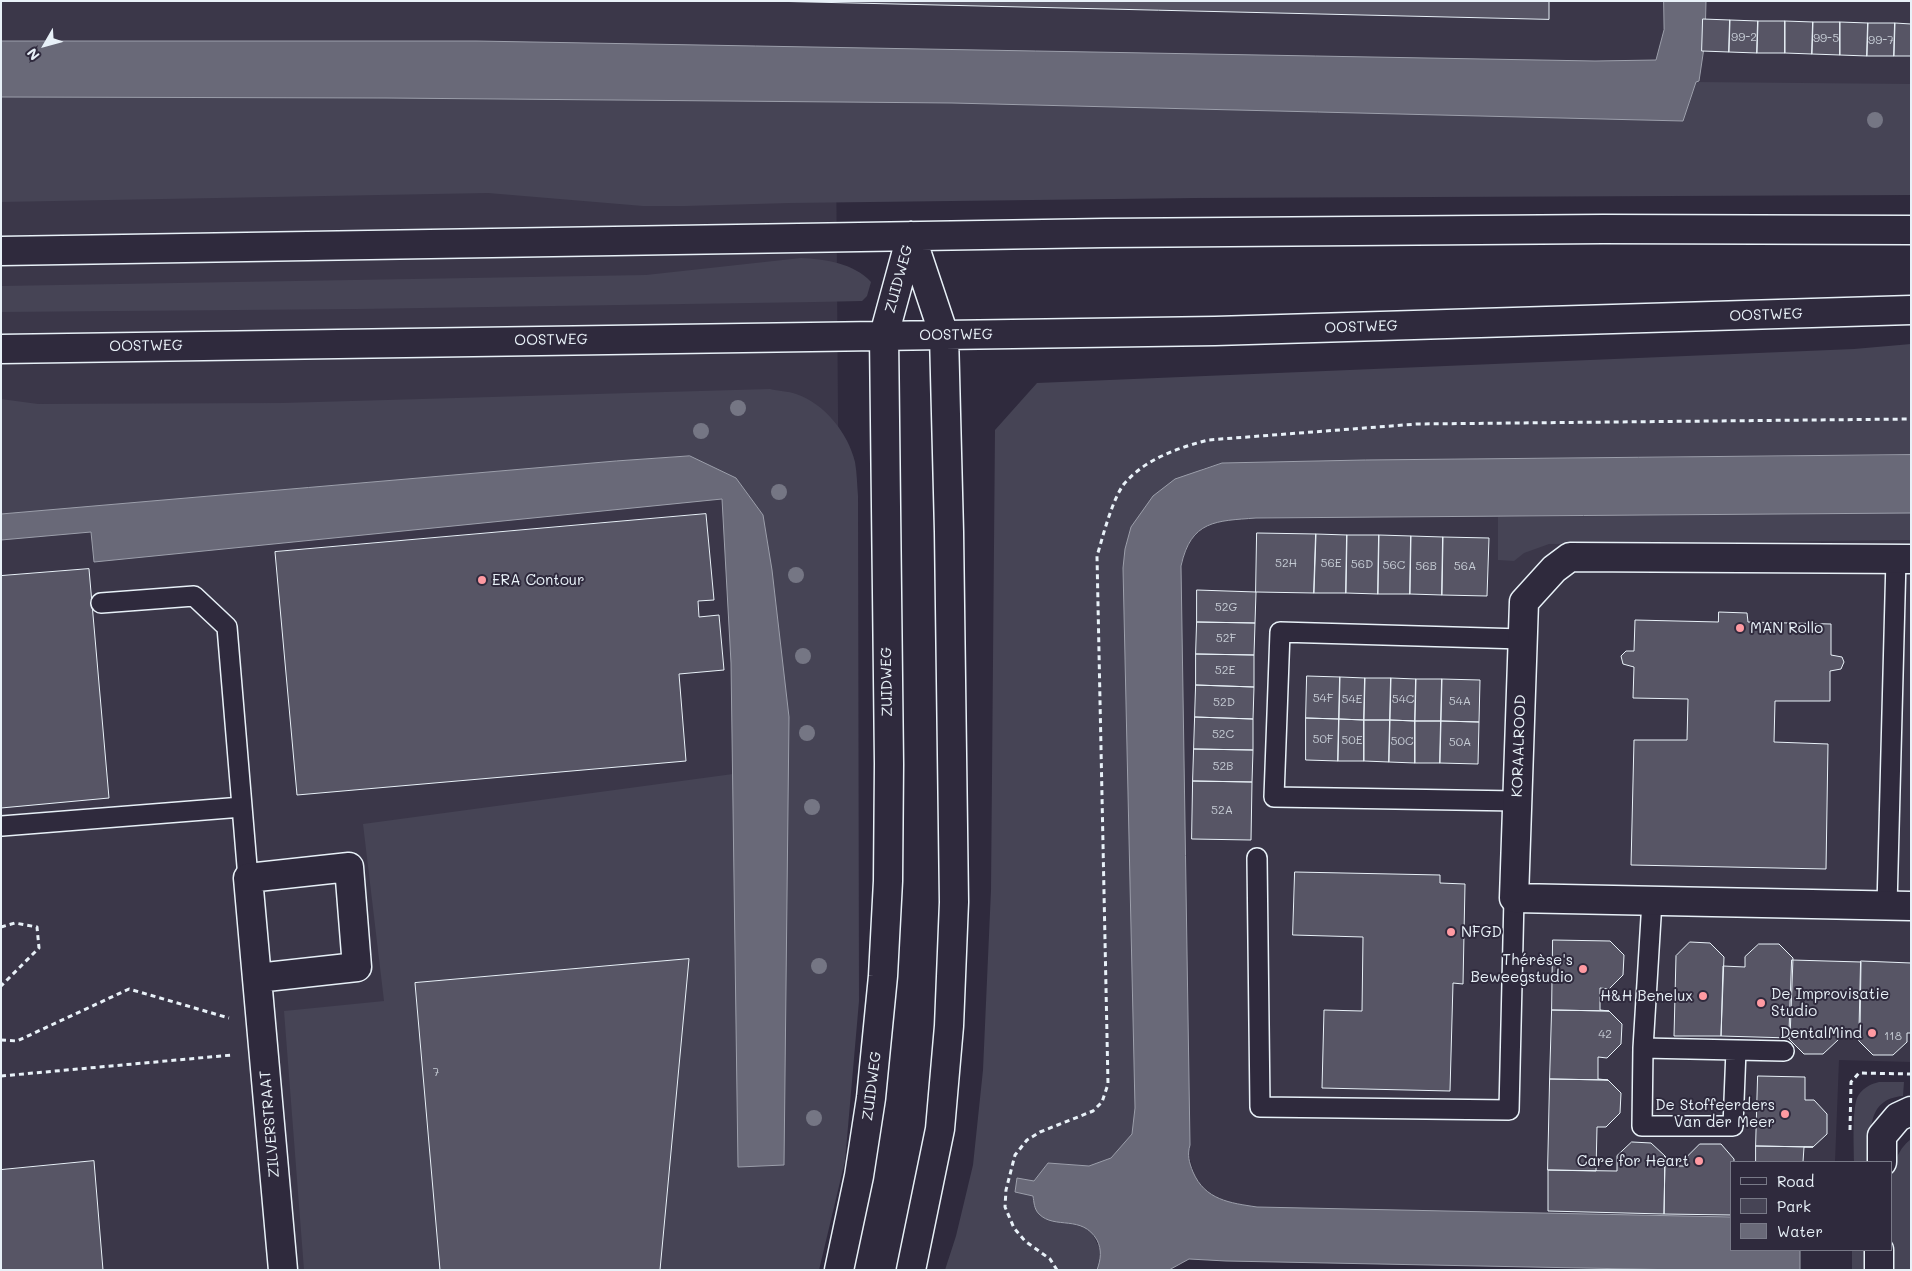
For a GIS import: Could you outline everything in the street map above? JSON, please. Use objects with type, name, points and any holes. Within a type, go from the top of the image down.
[{"type":"main road","points":[[1,251],[911,236],[1479,230],[1911,230]]},
{"type":"main road","name":"ZUIDWEG","points":[[911,236],[944,335],[953,826],[952,974],[940,1129],[911,1270]]},
{"type":"main road","name":"ZUIDWEG","points":[[839,1270],[859,1176],[871,1098],[885,949],[888,881],[889,764],[884,336],[911,236]]},
{"type":"main road","name":"OOSTWEG","points":[[1,349],[1235,330],[1911,310]]},
{"type":"main road","name":"KORAALROOD","points":[[1514,898],[1524,602],[1554,569],[1570,558],[1904,559]]},
{"type":"main road","points":[[248,878],[349,867],[357,968],[257,978]]},
{"type":"main road","name":"ZILVERSTRAAT","points":[[248,878],[283,1270]]},
{"type":"main road","points":[[1514,898],[1899,906]]},
{"type":"main road","points":[[1882,1161],[1882,1136],[1898,1117],[1911,1111]]},
{"type":"main road","points":[[1879,1251],[1879,1270]]},
{"type":"lane","points":[[1899,906],[1904,559]]},
{"type":"lane","points":[[101,603],[194,596],[228,626],[248,878]]},
{"type":"lane","points":[[1518,801],[1274,797],[1274,788],[1280,632],[1522,639]]},
{"type":"lane","points":[[2,826],[242,807]]},
{"type":"lane","points":[[1257,858],[1260,1107],[1510,1110],[1514,898]]},
{"type":"lane","points":[[1652,901],[1643,1048],[1642,1126],[1733,1126],[1736,1050]]},
{"type":"lane","points":[[1643,1048],[1784,1051]]},
{"type":"path","points":[[1057,1270],[1050,1259],[1025,1241],[1014,1228],[1005,1207],[1006,1190],[1014,1155],[1027,1140],[1040,1132],[1093,1111],[1102,1102],[1108,1084],[1097,556],[1112,510],[1124,485],[1145,465],[1182,446],[1208,440],[1417,424],[1911,419]]},
{"type":"path","points":[[1,927],[15,923],[37,927],[39,948],[1,986]]},
{"type":"path","points":[[1,1040],[17,1041],[129,989],[263,1040]]},
{"type":"path","points":[[1,1076],[263,1040]]},
{"type":"path","points":[[1850,1135],[1851,1082],[1859,1073],[1911,1074]]},
{"type":"shaded area","points":[[1,1],[1911,1],[1911,181],[836,141],[842,959],[761,1270],[1,1270]]},
{"type":"shaded area","points":[[1911,513],[1911,1062],[1839,1060],[1835,1161],[1730,1161],[1730,1224],[1257,1207],[1227,1202],[1213,1197],[1205,1190],[1196,1179],[1188,1153],[1190,1145],[1181,566],[1184,550],[1193,535],[1205,526],[1222,520],[1256,518]]},
{"type":"green space","points":[[1696,82],[1911,84],[1911,195],[1196,198],[643,206],[488,193],[1,202],[1,97],[952,103],[1682,121]]},
{"type":"green space","points":[[801,258],[829,261],[856,270],[871,282],[867,296],[862,301],[816,302],[1,312],[1,286],[646,275]]},
{"type":"green space","points":[[1911,344],[1911,455],[1222,463],[1202,469],[1131,527],[1125,549],[1123,568],[1135,1108],[1132,1134],[1111,1158],[1090,1166],[1048,1163],[1034,1182],[1016,1192],[1033,1196],[1034,1202],[1048,1219],[1084,1226],[1092,1233],[1100,1249],[1101,1259],[1097,1270],[945,1270],[956,1236],[973,1165],[983,1070],[991,890],[995,430],[1037,383],[1854,349]]},
{"type":"green space","points":[[770,389],[793,393],[807,399],[826,412],[834,421],[852,451],[856,466],[858,496],[859,1001],[845,1161],[819,1270],[304,1270],[284,1011],[384,1001],[363,824],[733,774],[738,1166],[784,1164],[789,717],[772,570],[763,515],[736,478],[690,456],[1,514],[1,399],[38,404],[282,403]]},
{"type":"green space","points":[[1911,513],[1911,540],[1549,544],[1524,553],[1514,561],[1498,560],[1498,517]]},
{"type":"green space","points":[[1879,1082],[1904,1082],[1903,1096],[1882,1104],[1876,1111],[1871,1130],[1870,1161],[1854,1161],[1855,1104],[1861,1092],[1872,1084]]},
{"type":"green space","points":[[1911,1139],[1911,1270],[1887,1270],[1892,1251],[1892,1174],[1902,1149]]},
{"type":"green space","points":[[1852,1251],[1869,1251],[1868,1270],[1852,1270]]},
{"type":"water","points":[[1664,1],[1706,1],[1705,41],[1699,81],[1696,82],[1683,121],[952,103],[1,97],[1,41],[476,41],[1595,61],[1656,60],[1664,30]]},
{"type":"water","points":[[1911,455],[1911,513],[1256,518],[1217,522],[1199,531],[1185,551],[1181,566],[1189,1155],[1193,1172],[1204,1189],[1211,1194],[1228,1202],[1257,1207],[1730,1217],[1730,1251],[1800,1251],[1800,1270],[1683,1270],[1189,1259],[1169,1270],[1097,1270],[1100,1247],[1091,1232],[1084,1227],[1045,1219],[1036,1210],[1033,1196],[1015,1192],[1017,1178],[1034,1181],[1048,1163],[1089,1166],[1111,1158],[1132,1134],[1135,1108],[1123,568],[1125,549],[1131,527],[1153,496],[1175,479],[1222,463]]},
{"type":"water","points":[[690,456],[736,478],[763,515],[772,570],[789,717],[784,1165],[738,1167],[731,663],[722,499],[94,562],[91,532],[1,540],[1,514]]},
{"type":"building","points":[[768,1],[1549,1],[1549,19]]},
{"type":"building","points":[[1703,19],[1730,20],[1729,52],[1702,51]]},
{"type":"building","points":[[1730,20],[1758,21],[1757,53],[1729,52]]},
{"type":"building","points":[[1758,21],[1785,21],[1785,53],[1757,53]]},
{"type":"building","points":[[1785,21],[1813,22],[1812,54],[1785,53]]},
{"type":"building","points":[[1813,22],[1840,22],[1840,55],[1812,54]]},
{"type":"building","points":[[1840,22],[1868,23],[1867,56],[1840,55]]},
{"type":"building","points":[[1868,23],[1895,23],[1894,56],[1867,56]]},
{"type":"building","points":[[1895,23],[1911,24],[1911,56],[1894,56]]},
{"type":"building","points":[[706,514],[714,600],[698,601],[699,617],[719,615],[724,670],[679,674],[686,761],[297,795],[275,552]]},
{"type":"building","points":[[1257,533],[1316,534],[1314,593],[1256,592]]},
{"type":"building","points":[[1316,534],[1347,535],[1346,593],[1314,593]]},
{"type":"building","points":[[1347,535],[1379,535],[1378,594],[1346,593]]},
{"type":"building","points":[[1379,535],[1411,536],[1410,594],[1378,594]]},
{"type":"building","points":[[1411,536],[1443,537],[1442,595],[1410,594]]},
{"type":"building","points":[[1443,537],[1489,538],[1487,596],[1442,595]]},
{"type":"building","points":[[89,569],[109,798],[1,808],[1,576]]},
{"type":"building","points":[[1197,590],[1256,592],[1255,623],[1197,622]]},
{"type":"building","points":[[1719,612],[1747,613],[1748,622],[1831,624],[1831,655],[1842,657],[1844,662],[1841,669],[1830,671],[1830,701],[1775,701],[1774,742],[1828,744],[1826,869],[1631,865],[1634,740],[1687,740],[1688,699],[1633,698],[1634,667],[1623,664],[1621,656],[1626,651],[1634,651],[1635,620],[1718,622]]},
{"type":"building","points":[[1197,622],[1255,623],[1254,655],[1196,654]]},
{"type":"building","points":[[1196,654],[1254,655],[1254,687],[1196,685]]},
{"type":"building","points":[[1307,676],[1340,677],[1339,719],[1306,718]]},
{"type":"building","points":[[1340,677],[1365,678],[1364,720],[1339,719]]},
{"type":"building","points":[[1365,678],[1391,678],[1390,720],[1364,720]]},
{"type":"building","points":[[1391,678],[1416,679],[1415,721],[1390,720]]},
{"type":"building","points":[[1416,679],[1442,679],[1441,721],[1415,721]]},
{"type":"building","points":[[1442,679],[1480,680],[1479,722],[1441,721]]},
{"type":"building","points":[[1196,685],[1254,687],[1253,719],[1195,717]]},
{"type":"building","points":[[1195,717],[1253,719],[1253,750],[1194,749]]},
{"type":"building","points":[[1306,718],[1339,719],[1338,761],[1306,760]]},
{"type":"building","points":[[1339,719],[1364,720],[1364,761],[1338,761]]},
{"type":"building","points":[[1364,720],[1390,720],[1389,762],[1364,761]]},
{"type":"building","points":[[1390,720],[1415,721],[1415,763],[1389,762]]},
{"type":"building","points":[[1415,721],[1441,721],[1440,763],[1415,763]]},
{"type":"building","points":[[1441,721],[1479,722],[1478,764],[1440,763]]},
{"type":"building","points":[[1194,749],[1253,750],[1252,782],[1193,781]]},
{"type":"building","points":[[1193,781],[1252,782],[1251,840],[1192,839]]},
{"type":"building","points":[[1295,872],[1440,875],[1440,883],[1465,884],[1463,984],[1453,983],[1450,1091],[1322,1088],[1324,1010],[1362,1011],[1363,937],[1293,935]]},
{"type":"building","points":[[1553,940],[1610,941],[1624,955],[1623,975],[1609,989],[1600,988],[1600,1010],[1609,1011],[1552,1010]]},
{"type":"building","points":[[1690,942],[1710,943],[1724,957],[1721,1036],[1674,1036],[1676,956]]},
{"type":"building","points":[[1759,944],[1779,944],[1793,958],[1790,1038],[1721,1036],[1723,966],[1745,967],[1745,957]]},
{"type":"building","points":[[689,959],[660,1270],[440,1270],[415,983]]},
{"type":"building","points":[[1792,960],[1861,962],[1860,1032],[1838,1031],[1838,1040],[1823,1054],[1804,1054],[1789,1039]]},
{"type":"building","points":[[1861,961],[1911,963],[1911,1033],[1907,1033],[1907,1042],[1893,1055],[1873,1055],[1859,1041]]},
{"type":"building","points":[[1552,1010],[1609,1011],[1622,1024],[1621,1044],[1607,1058],[1598,1057],[1598,1079],[1608,1080],[1550,1079]]},
{"type":"building","points":[[1758,1076],[1805,1077],[1805,1100],[1814,1100],[1827,1114],[1827,1134],[1813,1147],[1756,1146]]},
{"type":"building","points":[[1550,1079],[1608,1080],[1621,1093],[1620,1113],[1606,1127],[1597,1127],[1596,1171],[1548,1170]]},
{"type":"building","points":[[1632,1142],[1651,1143],[1665,1156],[1664,1214],[1548,1211],[1548,1170],[1617,1171],[1617,1156]]},
{"type":"building","points":[[1700,1144],[1721,1144],[1734,1159],[1734,1161],[1730,1161],[1730,1215],[1664,1214],[1665,1156],[1665,1166],[1686,1166],[1686,1158]]},
{"type":"building","points":[[1756,1146],[1813,1147],[1804,1147],[1803,1161],[1756,1161]]},
{"type":"building","points":[[94,1161],[103,1270],[1,1270],[1,1170]]},
{"type":"place","name":"ERA Contour","points":[[482,580]]},
{"type":"place","name":"MAN Rollo","points":[[1740,628]]},
{"type":"place","name":"NFGD","points":[[1451,932]]},
{"type":"place","name":"Thérèse's Beweegstudio","points":[[1583,969]]},
{"type":"place","name":"H&H Benelux","points":[[1703,996]]},
{"type":"place","name":"De Improvisatie Studio","points":[[1761,1003]]},
{"type":"place","name":"DentalMind","points":[[1872,1033]]},
{"type":"place","name":"De Stoffeerders Van der Meer","points":[[1785,1114]]},
{"type":"place","name":"Care for Heart","points":[[1699,1161]]}]
